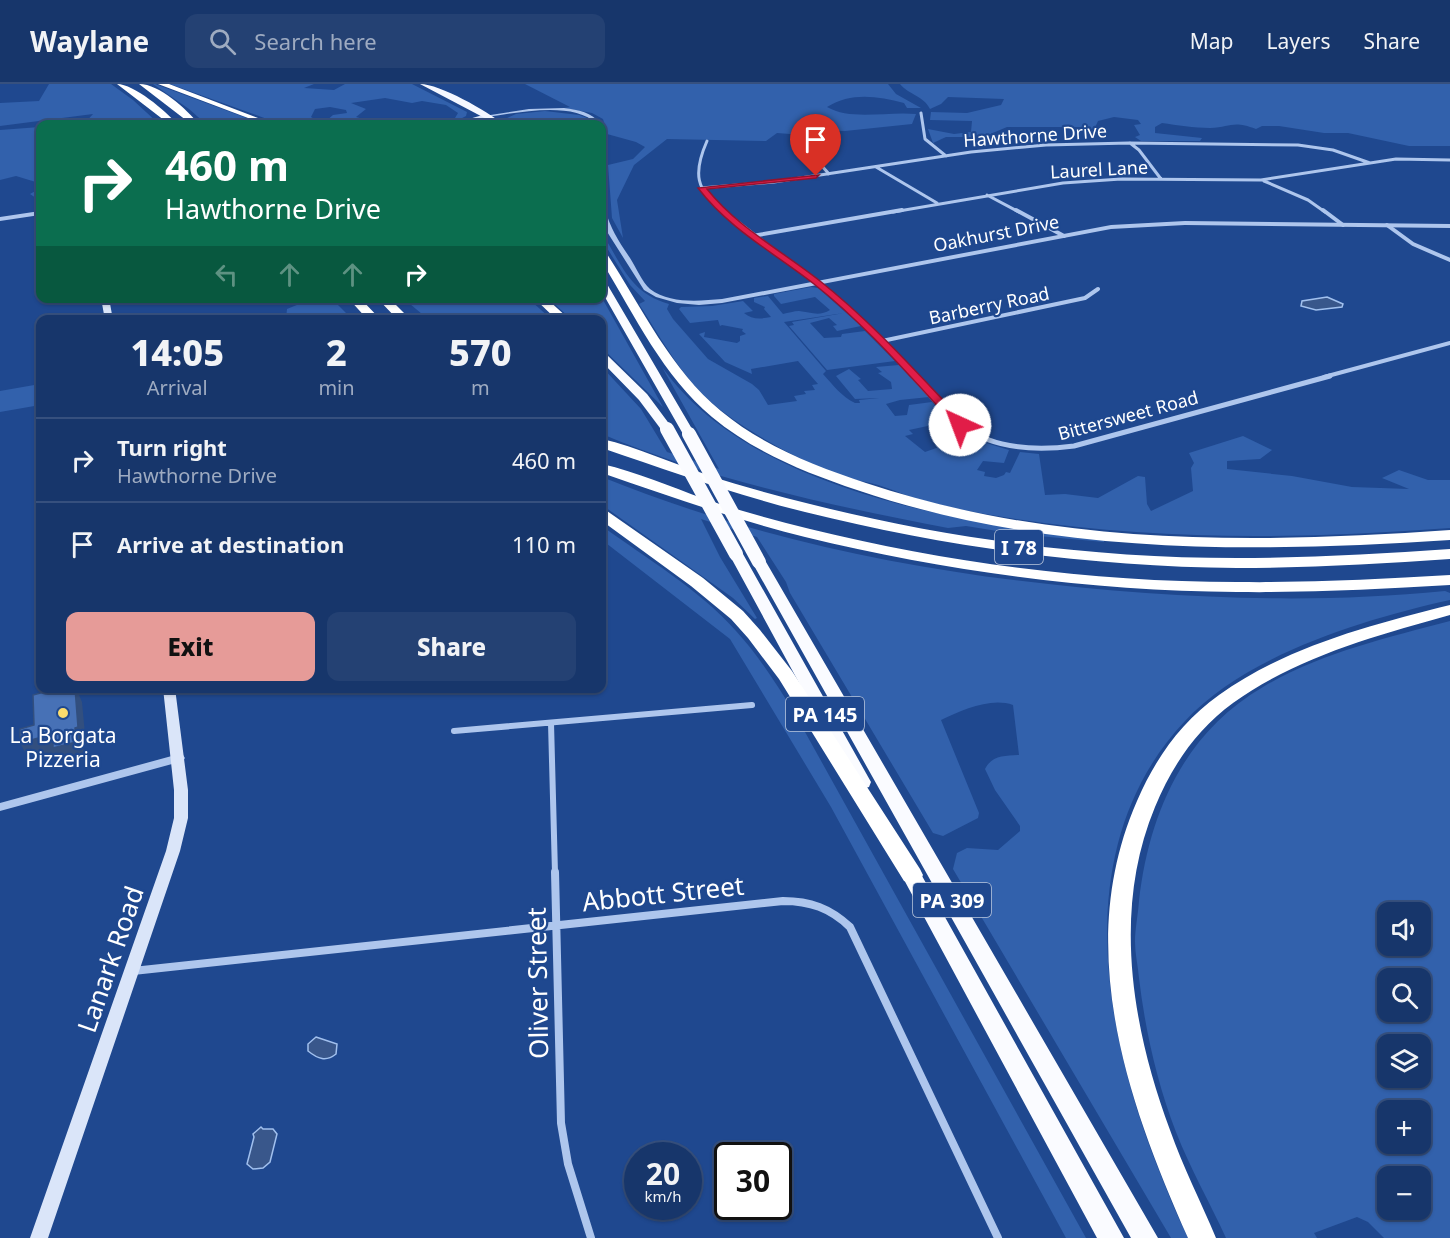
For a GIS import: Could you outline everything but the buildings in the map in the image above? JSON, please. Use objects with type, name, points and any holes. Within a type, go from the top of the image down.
[{"type":"highway","points":[[121,84],[169,120]]},
{"type":"highway","points":[[143,84],[190,120]]},
{"type":"highway","points":[[162,84],[259,120]]},
{"type":"highway","points":[[606,261],[663,355],[685,385],[717,414],[755,441],[791,460],[879,494],[948,512],[1022,527],[1166,541],[1307,544],[1450,535]]},
{"type":"highway","name":"PA 309","points":[[606,291],[1145,1238]]},
{"type":"highway","points":[[358,303],[370,315]]},
{"type":"highway","points":[[387,303],[400,315]]},
{"type":"highway","points":[[396,303],[406,315]]},
{"type":"highway","points":[[545,303],[558,315]]},
{"type":"highway","name":"PA 145","points":[[606,360],[643,397],[667,429],[912,875]]},
{"type":"highway","name":"I 78","points":[[606,444],[704,481],[780,502],[930,534],[1033,549],[1140,559],[1263,563],[1387,560],[1450,554]]},
{"type":"highway","name":"I 78","points":[[606,470],[650,487],[747,518],[830,539],[915,558],[1019,572],[1156,585],[1296,588],[1450,580]]},
{"type":"highway","name":"PA 309","points":[[606,517],[698,582],[730,609],[754,634],[786,675],[912,875],[1111,1238]]},
{"type":"highway","points":[[1202,1238],[1184,1201],[1153,1123],[1129,1031],[1122,990],[1119,951],[1120,903],[1130,847],[1139,817],[1165,764],[1191,730],[1234,693],[1271,670],[1316,650],[1450,610]]},
{"type":"main road","points":[[423,84],[493,120]]},
{"type":"main road","points":[[472,120],[486,116]]},
{"type":"main road","points":[[486,116],[488,120]]},
{"type":"main road","points":[[549,303],[559,315]]},
{"type":"main road","name":"Lanark Road","points":[[39,1238],[173,850],[181,818],[179,758],[170,693]]},
{"type":"street","points":[[486,116],[532,110],[556,110],[587,115],[596,120]]},
{"type":"street","points":[[921,113],[927,142],[946,156]]},
{"type":"street","points":[[815,134],[812,154],[818,165],[829,174]]},
{"type":"street","points":[[701,188],[696,166],[707,141]]},
{"type":"street","points":[[1130,143],[1161,179]]},
{"type":"street","name":"Hawthorne Drive","points":[[701,188],[774,182],[946,156],[1046,145],[1130,143],[1307,146],[1333,150],[1371,163]]},
{"type":"street","name":"Laurel Lane","points":[[752,236],[937,203],[1082,181],[1261,180],[1406,158],[1450,160]]},
{"type":"street","points":[[875,167],[937,203]]},
{"type":"street","points":[[1261,180],[1308,200],[1343,225]]},
{"type":"street","name":"Bittersweet Road","points":[[701,188],[715,205],[752,236],[817,282],[847,307],[969,431],[1004,445],[1043,449],[1074,446],[1450,343]]},
{"type":"street","points":[[987,195],[1064,236]]},
{"type":"street","points":[[0,219],[36,214]]},
{"type":"street","name":"Oakhurst Drive","points":[[606,223],[624,257],[646,289],[658,296],[682,302],[712,302],[1111,227],[1157,224],[1450,226]]},
{"type":"street","points":[[1387,225],[1413,244],[1450,260]]},
{"type":"street","name":"Barberry Road","points":[[882,341],[1085,298],[1098,289]]},
{"type":"street","points":[[454,731],[752,705]]},
{"type":"street","name":"Oliver Street","points":[[551,723],[561,1123],[579,1207],[591,1238]]},
{"type":"street","points":[[0,807],[179,758]]},
{"type":"street","name":"Abbott Street","points":[[130,971],[796,900],[826,908],[850,927],[998,1238]]},
{"type":"shaded area","points":[[49,84],[111,84],[155,120],[88,120],[93,114],[0,126],[0,103],[39,101]]},
{"type":"shaded area","points":[[153,84],[252,120],[201,120]]},
{"type":"shaded area","points":[[170,84],[314,84],[304,88],[334,90],[345,84],[412,84],[467,112],[466,116],[456,120],[448,120],[455,118],[458,113],[446,105],[422,101],[412,103],[385,98],[351,103],[366,109],[356,117],[366,120],[327,120],[333,115],[347,113],[346,110],[330,107],[315,109],[311,117],[316,120],[270,120]]},
{"type":"shaded area","points":[[525,84],[888,84],[896,94],[921,108],[907,108],[904,103],[884,99],[855,97],[827,107],[858,115],[916,114],[912,124],[845,131],[815,130],[803,135],[777,133],[766,141],[667,139],[634,165],[617,200],[623,238],[612,218],[608,165],[633,159],[645,147],[636,142],[607,134],[606,120],[592,113],[564,108],[570,107]]},
{"type":"shaded area","points":[[900,84],[1450,84],[1450,146],[1409,146],[1348,133],[1324,133],[1279,126],[1262,126],[1256,129],[1237,124],[1204,128],[1162,123],[1155,127],[1155,133],[1202,138],[1200,141],[1141,141],[1135,137],[1140,135],[1134,125],[1141,124],[1138,120],[1114,117],[1098,121],[1094,130],[1086,127],[1007,127],[988,135],[999,145],[987,146],[975,137],[946,137],[933,143],[928,129],[954,134],[971,132],[972,121],[930,120],[931,112],[967,113],[1001,105],[1004,99],[948,97],[941,104],[930,109],[924,101]]},
{"type":"shaded area","points":[[545,111],[579,115],[590,120],[507,120],[516,114]]},
{"type":"shaded area","points":[[36,127],[36,182],[16,176],[0,180],[0,130]]},
{"type":"shaded area","points":[[606,240],[628,276],[645,293],[669,304],[667,309],[673,319],[708,359],[752,384],[759,390],[768,405],[797,401],[794,396],[806,394],[804,391],[815,390],[812,385],[818,384],[798,361],[751,369],[752,374],[725,362],[699,334],[705,332],[704,337],[737,343],[740,341],[740,336],[746,334],[742,331],[743,329],[720,326],[718,320],[690,323],[679,309],[743,301],[753,311],[744,313],[747,315],[753,318],[771,317],[764,309],[765,307],[754,302],[754,298],[768,296],[783,314],[799,311],[822,313],[830,310],[815,297],[781,304],[774,296],[774,294],[811,287],[818,288],[861,326],[837,331],[833,326],[837,325],[829,318],[810,323],[824,338],[841,337],[842,334],[865,331],[895,361],[827,370],[789,326],[794,325],[792,322],[844,313],[784,322],[826,371],[823,374],[842,394],[855,403],[860,403],[859,400],[879,398],[855,399],[836,376],[849,369],[861,379],[858,380],[868,391],[892,389],[891,382],[878,373],[882,372],[876,367],[899,365],[929,397],[886,404],[895,416],[907,415],[909,405],[932,402],[951,421],[909,430],[913,434],[905,436],[925,452],[942,446],[949,447],[951,445],[946,441],[948,440],[929,431],[956,425],[976,440],[1009,450],[1004,463],[983,461],[977,470],[985,472],[984,476],[996,478],[1006,472],[1010,473],[1020,452],[1039,454],[1045,495],[1065,494],[1098,498],[1138,476],[1145,477],[1147,504],[1151,511],[1193,491],[1191,468],[1194,463],[1189,453],[1243,436],[1272,450],[1260,459],[1227,461],[1227,469],[1292,476],[1352,487],[1409,489],[1382,478],[1399,470],[1428,480],[1450,480],[1450,528],[1287,536],[1178,534],[1070,526],[1016,519],[918,499],[879,485],[849,478],[810,463],[769,442],[718,408],[684,373],[639,304],[645,301],[630,285],[606,246]]},
{"type":"shaded area","points":[[1327,297],[1343,304],[1342,307],[1316,310],[1301,306],[1302,301]]},
{"type":"shaded area","points":[[302,303],[336,303],[348,315],[286,315],[287,309]]},
{"type":"shaded area","points":[[409,303],[533,303],[547,315],[423,315]]},
{"type":"shaded area","points":[[553,303],[605,303],[663,407],[606,352],[606,315],[567,315]]},
{"type":"shaded area","points":[[662,367],[701,409],[748,444],[804,472],[864,494],[926,511],[988,523],[1104,539],[1104,542],[1016,534],[966,526],[948,528],[772,490],[644,451],[606,436],[606,371],[641,409],[667,452],[719,469]]},
{"type":"shaded area","points":[[36,385],[36,406],[0,412],[0,391]]},
{"type":"shaded area","points":[[606,479],[667,502],[801,541],[938,569],[1007,579],[1146,593],[1221,597],[1333,598],[1445,591],[1450,593],[1450,600],[1344,629],[1308,643],[1240,677],[1210,698],[1185,721],[1149,769],[1125,821],[1111,877],[1107,934],[1111,993],[1121,1051],[1137,1108],[1156,1163],[1188,1238],[1171,1238],[953,869],[957,853],[967,848],[998,850],[1020,831],[1020,826],[995,790],[985,769],[995,759],[1019,755],[1013,705],[986,704],[941,720],[979,813],[978,818],[943,836],[933,833],[790,593],[786,582],[757,537],[701,519],[720,557],[757,618],[755,619],[733,598],[606,508]]},
{"type":"shaded area","points":[[606,529],[706,602],[736,631],[767,671],[795,714],[1086,1238],[1066,1238],[831,807],[730,639],[606,543]]},
{"type":"shaded area","points":[[1450,621],[1450,1238],[1384,1238],[1368,1222],[1357,1217],[1314,1233],[1317,1238],[1226,1238],[1187,1159],[1169,1113],[1145,1017],[1135,937],[1144,868],[1151,837],[1175,778],[1212,727],[1235,706],[1285,675],[1330,656],[1378,640]]},
{"type":"shaded area","points":[[316,1037],[337,1044],[336,1054],[329,1058],[322,1058],[308,1051],[308,1044]]},
{"type":"shaded area","points":[[261,1127],[273,1129],[277,1134],[270,1162],[263,1168],[253,1169],[247,1164],[253,1134]]},
{"type":"place","name":"La Borgata Pizzeria","points":[[63,713]]},
{"type":"route","points":[[816,176],[701,188],[715,205],[752,236],[817,282],[859,318],[960,425]]}]
